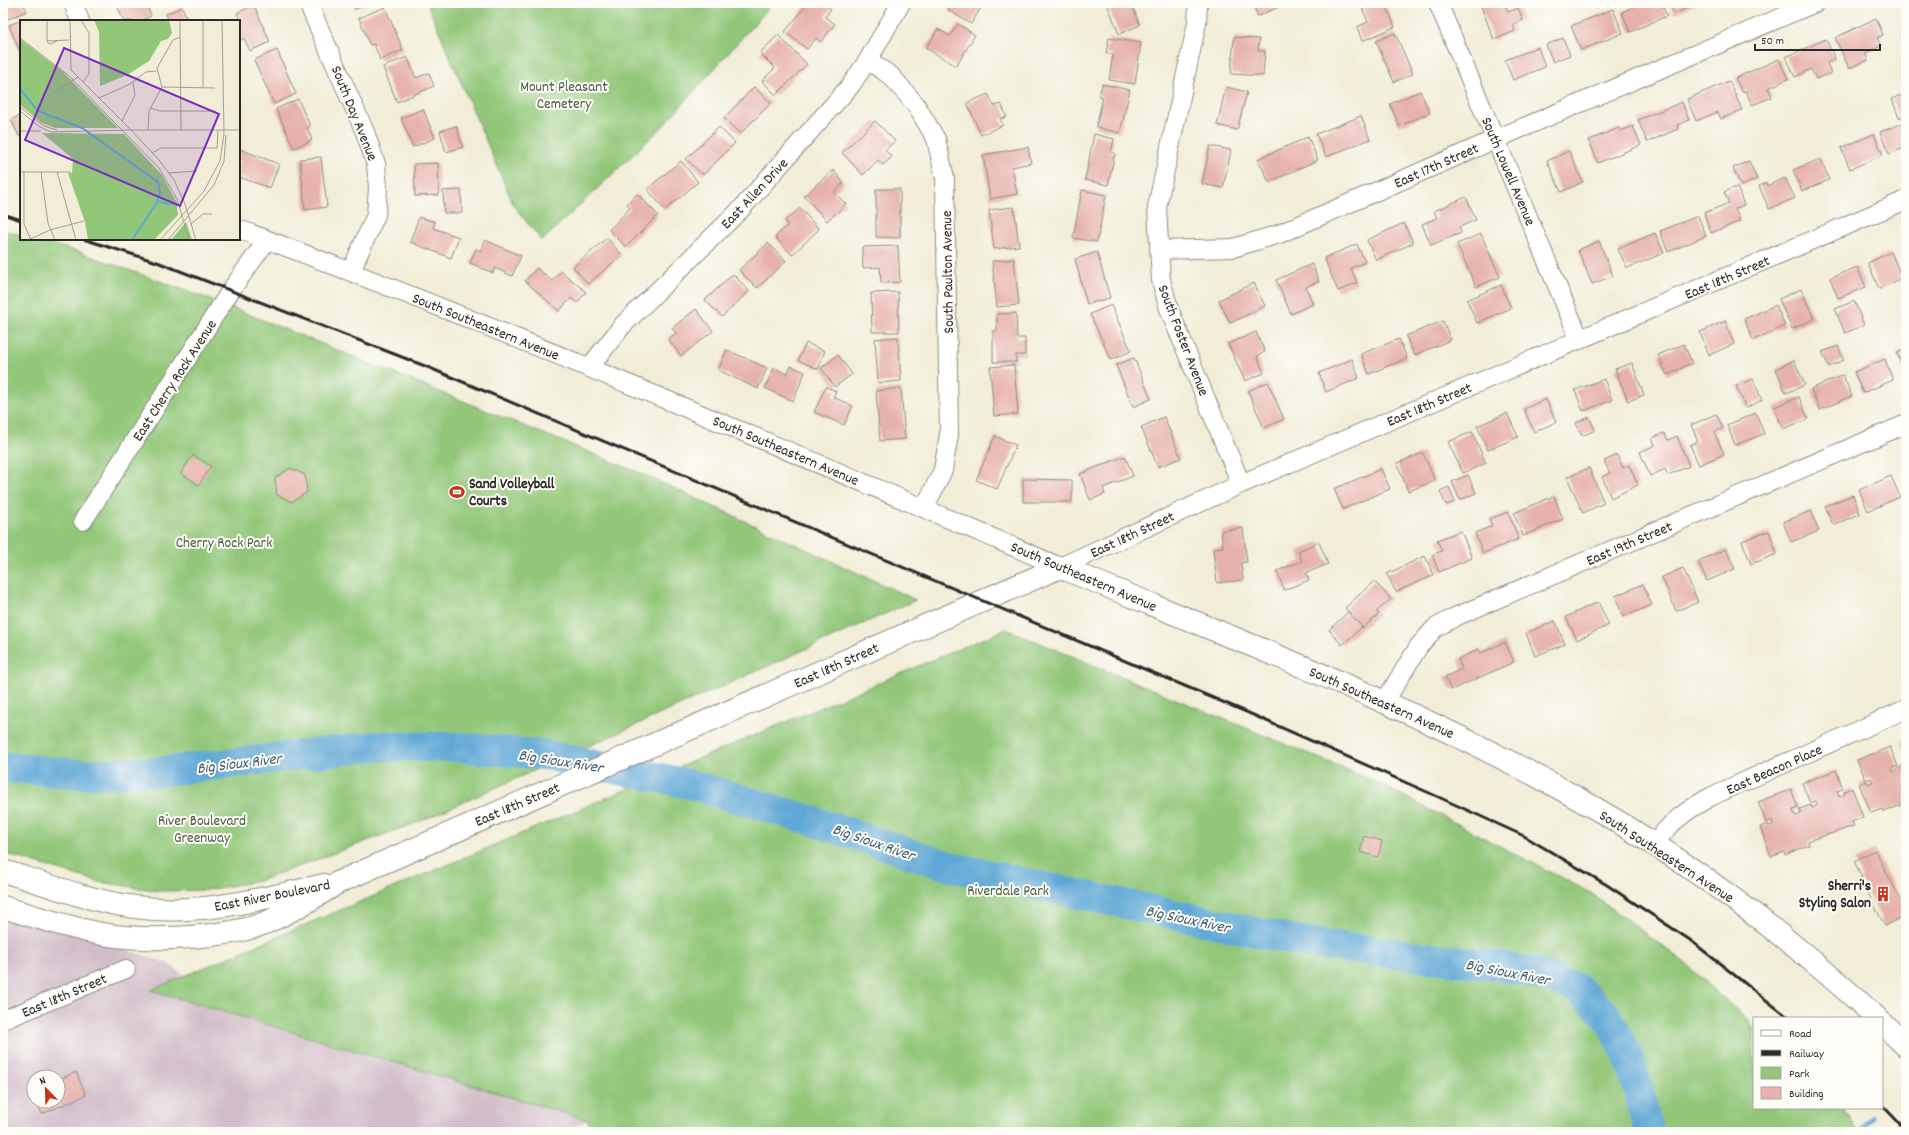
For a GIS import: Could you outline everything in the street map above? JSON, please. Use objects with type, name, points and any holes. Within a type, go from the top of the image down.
[{"type":"main road","name":"South Southeastern Avenue","points":[[1060,567],[1385,701],[1525,770],[1579,799],[1653,845],[1728,895],[1782,936],[1876,1017]]},
{"type":"main road","name":"East 18th Street","points":[[339,882],[1060,567]]},
{"type":"main road","name":"East River Boulevard","points":[[3,871],[111,903],[162,910],[213,908],[339,882]]},
{"type":"main road","name":"East River Boulevard","points":[[3,907],[102,934],[128,937],[183,938],[240,931],[264,923],[296,908],[339,882]]},
{"type":"main road","points":[[1883,1024],[1906,1046]]},
{"type":"street","points":[[72,3],[80,20]]},
{"type":"street","name":"South Day Avenue","points":[[308,3],[365,132],[376,164],[378,188],[376,216],[351,271]]},
{"type":"street","name":"East Allen Drive","points":[[589,368],[622,326],[741,209],[851,85],[868,60],[901,3]]},
{"type":"street","name":"South Foster Avenue","points":[[1198,3],[1197,23],[1157,207],[1161,280],[1169,309],[1241,484]]},
{"type":"street","name":"South Lowell Avenue","points":[[1438,3],[1580,340]]},
{"type":"street","name":"East 17th Street","points":[[1159,250],[1233,248],[1279,234],[1496,139],[1815,3]]},
{"type":"street","name":"South Paulton Avenue","points":[[868,60],[891,76],[916,105],[936,139],[945,178],[949,434],[943,470],[925,507]]},
{"type":"street","name":"East 18th Street","points":[[1060,567],[1241,484],[1906,200]]},
{"type":"street","name":"South Southeastern Avenue","points":[[240,229],[351,271],[589,368],[925,507],[1060,567]]},
{"type":"street","name":"East Cherry Rock Avenue","points":[[83,521],[231,290],[267,240]]},
{"type":"street","name":"East 19th Street","points":[[1385,701],[1419,646],[1435,628],[1455,617],[1906,424]]},
{"type":"street","name":"East Beacon Place","points":[[1653,845],[1671,823],[1696,805],[1906,710]]},
{"type":"street","name":"East 18th Street","points":[[3,1020],[126,969]]},
{"type":"shaded area","points":[[3,912],[104,942],[167,963],[185,976],[152,990],[588,1120],[561,1132],[3,1132]]},
{"type":"green space","name":"Mount Pleasant Cemetery","points":[[427,3],[773,3],[662,127],[542,241],[514,206]]},
{"type":"green space","name":"Cherry Rock Park","points":[[3,230],[20,235],[20,240],[37,240],[79,252],[223,304],[643,474],[916,600],[421,821],[259,881],[206,890],[160,891],[99,882],[3,853]],"holes":[[[21,769],[143,772],[80,774]]]},
{"type":"green space","name":"Riverdale Park","points":[[1006,629],[1372,780],[1591,893],[1685,963],[1753,1025],[1753,1109],[1844,1109],[1858,1132],[592,1132],[588,1120],[151,990]]},
{"type":"building","points":[[3,3],[23,3],[27,11],[3,21]]},
{"type":"building","points":[[116,3],[146,3],[151,16],[142,20],[124,20]]},
{"type":"building","points":[[353,3],[368,3],[355,9]]},
{"type":"building","points":[[808,3],[823,3],[831,9],[825,17],[835,24],[821,42],[816,38],[807,49],[785,32]]},
{"type":"building","points":[[952,3],[984,3],[971,24],[948,10]]},
{"type":"building","points":[[1107,3],[1131,3],[1140,25],[1119,34]]},
{"type":"building","points":[[1252,3],[1288,3],[1258,16]]},
{"type":"building","points":[[1360,3],[1385,3],[1395,27],[1362,41],[1357,27],[1368,22]]},
{"type":"building","points":[[1489,3],[1504,3],[1508,12],[1518,8],[1523,20],[1513,24],[1515,31],[1494,40],[1481,6]]},
{"type":"building","points":[[1642,3],[1661,3],[1667,16],[1630,32],[1622,12]]},
{"type":"building","points":[[1669,3],[1698,3],[1674,14]]},
{"type":"building","points":[[254,5],[270,42],[250,51],[244,38],[240,40],[241,21],[237,13]]},
{"type":"building","points":[[182,7],[188,20],[169,20],[166,14]]},
{"type":"building","points":[[385,7],[403,50],[380,60],[374,44],[370,45],[359,18]]},
{"type":"building","points":[[1613,9],[1623,33],[1581,50],[1571,26]]},
{"type":"building","points":[[30,17],[32,20],[22,20]]},
{"type":"building","points":[[1876,18],[1883,35],[1877,38],[1881,46],[1865,53],[1868,60],[1849,68],[1835,38]]},
{"type":"building","points":[[20,21],[20,52],[9,25]]},
{"type":"building","points":[[958,24],[975,35],[956,66],[926,48],[938,29],[950,36]]},
{"type":"building","points":[[1395,33],[1413,74],[1394,82],[1376,41]]},
{"type":"building","points":[[778,35],[807,64],[776,95],[762,81],[775,68],[760,53]]},
{"type":"building","points":[[1234,37],[1259,39],[1258,51],[1265,51],[1263,76],[1231,74]]},
{"type":"building","points":[[1109,38],[1141,43],[1135,84],[1109,80],[1113,54],[1106,53]]},
{"type":"building","points":[[1563,38],[1570,55],[1553,62],[1546,45]]},
{"type":"building","points":[[1826,39],[1835,59],[1827,63],[1831,73],[1816,79],[1811,69],[1795,77],[1786,57]]},
{"type":"building","points":[[1538,47],[1545,67],[1513,80],[1505,60]]},
{"type":"building","points":[[277,50],[296,94],[274,104],[254,60]]},
{"type":"building","points":[[407,57],[416,78],[429,73],[434,86],[397,102],[383,67]]},
{"type":"building","points":[[1779,59],[1788,79],[1768,88],[1772,97],[1752,105],[1746,91],[1742,92],[1735,78]]},
{"type":"building","points":[[1729,81],[1742,110],[1721,119],[1718,112],[1696,121],[1687,99]]},
{"type":"building","points":[[1102,84],[1130,90],[1120,133],[1096,127],[1103,97],[1099,96]]},
{"type":"building","points":[[754,87],[771,103],[740,134],[724,118]]},
{"type":"building","points":[[1226,87],[1247,92],[1237,130],[1217,125]]},
{"type":"building","points":[[1420,91],[1430,113],[1399,126],[1390,104]]},
{"type":"building","points":[[1906,93],[1906,115],[1899,118],[1892,99]]},
{"type":"building","points":[[988,94],[994,106],[1001,104],[1007,117],[1000,119],[1003,125],[981,135],[967,103]]},
{"type":"building","points":[[298,99],[310,126],[307,128],[312,140],[294,148],[276,109]]},
{"type":"building","points":[[1682,102],[1689,120],[1677,125],[1678,129],[1647,142],[1638,120]]},
{"type":"building","points":[[423,109],[435,138],[413,147],[401,118]]},
{"type":"building","points":[[20,116],[20,136],[19,136],[11,120]]},
{"type":"building","points":[[1361,116],[1370,139],[1326,157],[1316,134]]},
{"type":"building","points":[[875,121],[895,141],[885,150],[892,157],[883,165],[878,160],[863,175],[842,153]]},
{"type":"building","points":[[1906,122],[1906,147],[1889,154],[1880,132]]},
{"type":"building","points":[[456,126],[463,147],[446,152],[440,131]]},
{"type":"building","points":[[1633,126],[1641,145],[1598,163],[1589,140],[1619,128],[1621,131]]},
{"type":"building","points":[[719,127],[735,143],[703,175],[686,159]]},
{"type":"building","points":[[1094,134],[1114,139],[1111,152],[1115,153],[1108,185],[1085,180]]},
{"type":"building","points":[[1874,134],[1883,155],[1850,169],[1841,148]]},
{"type":"building","points":[[1308,137],[1318,160],[1269,182],[1258,159]]},
{"type":"building","points":[[1210,146],[1231,150],[1223,188],[1202,184]]},
{"type":"building","points":[[1028,147],[1031,163],[1012,167],[1017,194],[990,199],[983,155]]},
{"type":"building","points":[[240,149],[279,164],[270,188],[240,177]]},
{"type":"building","points":[[1569,151],[1583,182],[1561,192],[1547,161]]},
{"type":"building","points":[[321,157],[327,207],[305,210],[300,159]]},
{"type":"building","points":[[1821,159],[1829,180],[1802,191],[1793,170]]},
{"type":"building","points":[[681,161],[698,182],[665,210],[647,189]]},
{"type":"building","points":[[1749,161],[1757,179],[1741,186],[1733,168]]},
{"type":"building","points":[[438,163],[439,195],[415,196],[414,164]]},
{"type":"building","points":[[833,170],[844,183],[834,192],[846,204],[827,221],[804,196]]},
{"type":"building","points":[[1785,178],[1795,198],[1769,209],[1759,186],[1766,183],[1767,186]]},
{"type":"building","points":[[1737,187],[1744,205],[1735,209],[1740,221],[1711,233],[1704,213],[1729,203],[1724,192]]},
{"type":"building","points":[[876,189],[900,189],[900,238],[876,237]]},
{"type":"building","points":[[461,190],[462,213],[444,213],[443,191]]},
{"type":"building","points":[[1082,190],[1106,195],[1097,242],[1073,238]]},
{"type":"building","points":[[637,194],[658,215],[626,247],[609,230],[630,208],[627,204]]},
{"type":"building","points":[[1466,197],[1476,220],[1459,227],[1461,233],[1431,245],[1422,224],[1437,218],[1434,211]]},
{"type":"building","points":[[1014,207],[1019,246],[994,249],[989,210]]},
{"type":"building","points":[[800,208],[819,229],[792,255],[775,237],[788,225],[785,221]]},
{"type":"building","points":[[1698,216],[1706,236],[1668,252],[1660,231]]},
{"type":"building","points":[[419,217],[435,222],[433,228],[459,237],[451,258],[410,242]]},
{"type":"building","points":[[1404,223],[1413,243],[1376,260],[1367,240]]},
{"type":"building","points":[[1655,233],[1664,253],[1627,268],[1618,249]]},
{"type":"building","points":[[1481,234],[1500,277],[1476,287],[1457,244]]},
{"type":"building","points":[[607,238],[622,255],[588,284],[573,267]]},
{"type":"building","points":[[485,240],[521,256],[512,276],[495,268],[493,273],[470,263],[476,249],[481,251]]},
{"type":"building","points":[[1599,241],[1613,276],[1592,284],[1578,250]]},
{"type":"building","points":[[768,243],[786,261],[757,288],[739,270]]},
{"type":"building","points":[[1357,244],[1365,262],[1351,268],[1357,283],[1338,291],[1324,258]]},
{"type":"building","points":[[898,246],[900,282],[881,283],[880,267],[863,268],[862,247]]},
{"type":"building","points":[[1097,252],[1110,298],[1087,304],[1075,259]]},
{"type":"building","points":[[1891,252],[1902,278],[1879,289],[1868,263]]},
{"type":"building","points":[[1014,259],[1019,305],[997,307],[992,261]]},
{"type":"building","points":[[1312,264],[1319,281],[1306,287],[1313,304],[1291,314],[1276,280]]},
{"type":"building","points":[[1857,267],[1866,287],[1838,298],[1830,278]]},
{"type":"building","points":[[537,268],[552,281],[561,271],[586,292],[577,303],[571,298],[559,311],[525,281]]},
{"type":"building","points":[[733,274],[749,291],[722,317],[705,300]]},
{"type":"building","points":[[1254,283],[1265,306],[1230,323],[1219,300]]},
{"type":"building","points":[[1501,285],[1511,308],[1477,323],[1467,300]]},
{"type":"building","points":[[1801,289],[1814,319],[1792,329],[1779,299]]},
{"type":"building","points":[[898,292],[899,332],[872,332],[871,293]]},
{"type":"building","points":[[1854,301],[1864,325],[1845,333],[1835,309]]},
{"type":"building","points":[[1111,305],[1131,351],[1111,360],[1090,314]]},
{"type":"building","points":[[1776,305],[1785,326],[1753,340],[1744,319]]},
{"type":"building","points":[[696,309],[713,331],[681,356],[668,339],[676,333],[672,328]]},
{"type":"building","points":[[1016,313],[1017,338],[1025,338],[1025,355],[1016,355],[1016,362],[993,362],[993,331],[997,331],[997,314]]},
{"type":"building","points":[[1443,321],[1451,340],[1414,355],[1406,336]]},
{"type":"building","points":[[1725,321],[1734,344],[1709,355],[1700,332]]},
{"type":"building","points":[[1256,332],[1265,352],[1257,356],[1264,373],[1245,381],[1228,344]]},
{"type":"building","points":[[898,337],[901,381],[878,383],[875,339]]},
{"type":"building","points":[[1399,339],[1407,358],[1369,374],[1361,354]]},
{"type":"building","points":[[806,343],[825,351],[818,369],[798,360]]},
{"type":"building","points":[[1684,344],[1692,363],[1667,375],[1658,355]]},
{"type":"building","points":[[1838,346],[1844,360],[1829,367],[1822,352]]},
{"type":"building","points":[[1906,349],[1906,374],[1897,353]]},
{"type":"building","points":[[727,350],[767,368],[758,389],[718,370]]},
{"type":"building","points":[[838,355],[852,374],[835,387],[821,368]]},
{"type":"building","points":[[1134,358],[1151,399],[1133,407],[1116,365]]},
{"type":"building","points":[[1352,359],[1359,378],[1326,392],[1319,373]]},
{"type":"building","points":[[1885,359],[1893,380],[1863,393],[1854,372]]},
{"type":"building","points":[[1794,360],[1805,385],[1786,393],[1776,369]]},
{"type":"building","points":[[1632,363],[1644,395],[1628,401],[1615,369]]},
{"type":"building","points":[[1014,365],[1018,414],[994,416],[990,367]]},
{"type":"building","points":[[791,366],[805,372],[793,401],[765,388],[774,368],[787,374]]},
{"type":"building","points":[[1843,375],[1852,396],[1820,410],[1811,389]]},
{"type":"building","points":[[1604,379],[1612,400],[1583,411],[1575,390]]},
{"type":"building","points":[[1753,379],[1762,400],[1746,408],[1736,386]]},
{"type":"building","points":[[1268,382],[1284,419],[1264,428],[1248,391]]},
{"type":"building","points":[[826,387],[836,391],[833,397],[853,406],[844,425],[814,412]]},
{"type":"building","points":[[901,388],[905,439],[880,441],[876,391]]},
{"type":"building","points":[[1799,397],[1808,419],[1783,429],[1774,407]]},
{"type":"building","points":[[1546,399],[1556,422],[1534,432],[1524,409]]},
{"type":"building","points":[[1507,413],[1518,437],[1488,450],[1477,426]]},
{"type":"building","points":[[1756,413],[1764,434],[1735,445],[1727,425]]},
{"type":"building","points":[[1716,414],[1723,428],[1714,432],[1724,454],[1699,465],[1690,445],[1698,441],[1691,425]]},
{"type":"building","points":[[1164,417],[1181,458],[1158,467],[1141,427]]},
{"type":"building","points":[[1589,417],[1595,430],[1582,436],[1576,423]]},
{"type":"building","points":[[1472,432],[1486,463],[1463,473],[1448,442]]},
{"type":"building","points":[[1664,433],[1668,440],[1677,436],[1689,466],[1668,475],[1665,469],[1650,476],[1640,452],[1655,445],[1652,438]]},
{"type":"building","points":[[995,436],[1016,445],[997,489],[976,480]]},
{"type":"building","points":[[1423,453],[1435,481],[1408,491],[1397,463]]},
{"type":"building","points":[[193,455],[211,466],[199,485],[181,473]]},
{"type":"building","points":[[1617,455],[1623,468],[1629,465],[1638,485],[1611,498],[1602,477],[1610,473],[1604,461]]},
{"type":"building","points":[[1125,456],[1133,476],[1103,488],[1105,494],[1090,500],[1080,474]]},
{"type":"building","points":[[290,468],[305,475],[307,492],[292,502],[277,495],[275,478]]},
{"type":"building","points":[[1589,468],[1604,503],[1583,513],[1567,477]]},
{"type":"building","points":[[1381,469],[1390,489],[1343,509],[1334,489]]},
{"type":"building","points":[[1468,475],[1476,493],[1460,500],[1452,482]]},
{"type":"building","points":[[1891,476],[1900,497],[1868,511],[1859,490]]},
{"type":"building","points":[[1023,479],[1072,480],[1072,502],[1023,502]]},
{"type":"building","points":[[1449,487],[1455,502],[1446,505],[1440,491]]},
{"type":"building","points":[[1853,495],[1860,514],[1833,525],[1825,506]]},
{"type":"building","points":[[1554,496],[1563,519],[1523,536],[1514,513]]},
{"type":"building","points":[[1811,511],[1819,531],[1791,542],[1783,522]]},
{"type":"building","points":[[1508,512],[1519,539],[1483,553],[1475,533],[1492,526],[1489,519]]},
{"type":"building","points":[[1243,528],[1247,562],[1241,563],[1243,580],[1217,583],[1213,548],[1223,547],[1221,531]]},
{"type":"building","points":[[1461,531],[1472,558],[1439,572],[1432,555],[1442,551],[1437,540]]},
{"type":"building","points":[[1769,531],[1777,554],[1751,564],[1742,541]]},
{"type":"building","points":[[1319,542],[1328,564],[1306,573],[1309,580],[1284,590],[1277,571],[1302,561],[1298,551]]},
{"type":"building","points":[[1726,549],[1735,569],[1707,581],[1698,561]]},
{"type":"building","points":[[1425,556],[1434,575],[1396,592],[1387,574]]},
{"type":"building","points":[[1683,568],[1698,602],[1676,611],[1662,577]]},
{"type":"building","points":[[1374,581],[1391,599],[1376,612],[1379,614],[1363,628],[1345,608]]},
{"type":"building","points":[[1643,584],[1652,605],[1623,617],[1615,596]]},
{"type":"building","points":[[1598,602],[1609,625],[1577,640],[1566,617]]},
{"type":"building","points":[[1348,612],[1362,627],[1342,645],[1329,630]]},
{"type":"building","points":[[1555,621],[1565,644],[1535,656],[1526,633]]},
{"type":"building","points":[[1505,642],[1514,662],[1451,690],[1445,677],[1462,669],[1458,659],[1479,649],[1481,653]]},
{"type":"building","points":[[1906,739],[1906,752],[1902,741]]},
{"type":"building","points":[[1890,747],[1898,766],[1892,769],[1893,772],[1906,764],[1906,803],[1884,812],[1883,809],[1871,813],[1859,784],[1866,781],[1868,784],[1873,782],[1871,778],[1866,780],[1857,760]]},
{"type":"building","points":[[1836,770],[1843,789],[1837,791],[1839,797],[1845,794],[1844,791],[1852,788],[1863,817],[1852,822],[1854,826],[1808,841],[1809,845],[1785,855],[1784,852],[1771,857],[1760,827],[1768,824],[1769,826],[1773,825],[1772,820],[1766,823],[1758,802],[1791,789],[1798,808],[1793,810],[1795,816],[1801,814],[1799,809],[1811,805],[1812,808],[1818,805],[1816,801],[1810,803],[1802,783]]},
{"type":"building","points":[[1364,836],[1382,841],[1378,857],[1360,852]]},
{"type":"building","name":"Sherri's Styling Salon","points":[[1875,850],[1906,910],[1906,915],[1885,926],[1860,878],[1862,877],[1854,861]]},
{"type":"building","points":[[76,1072],[86,1095],[66,1104],[66,1076]]},
{"type":"building","points":[[40,1109],[54,1109],[42,1114]]},
{"type":"waterway","name":"Big Sioux River","points":[[3,767],[80,774],[156,772],[378,746],[457,747],[545,755],[690,784],[813,821],[951,867],[1308,943],[1491,965],[1536,973],[1577,988],[1607,1016],[1627,1053],[1639,1090],[1648,1132]]},
{"type":"waterway","points":[[1860,1132],[1871,1118]]},
{"type":"railway","points":[[3,214],[20,220]]},
{"type":"railway","points":[[86,240],[157,262],[425,366],[1244,711],[1524,836],[1607,885],[1690,940],[1788,1017]]},
{"type":"railway","points":[[1883,1106],[1906,1130]]},
{"type":"place","name":"Sand Volleyball Courts","points":[[457,492]]},
{"type":"place","name":"Sherri's Styling Salon","points":[[1883,894]]},
{"type":"park label","name":"River Boulevard Greenway","points":[[202,828]]}]
